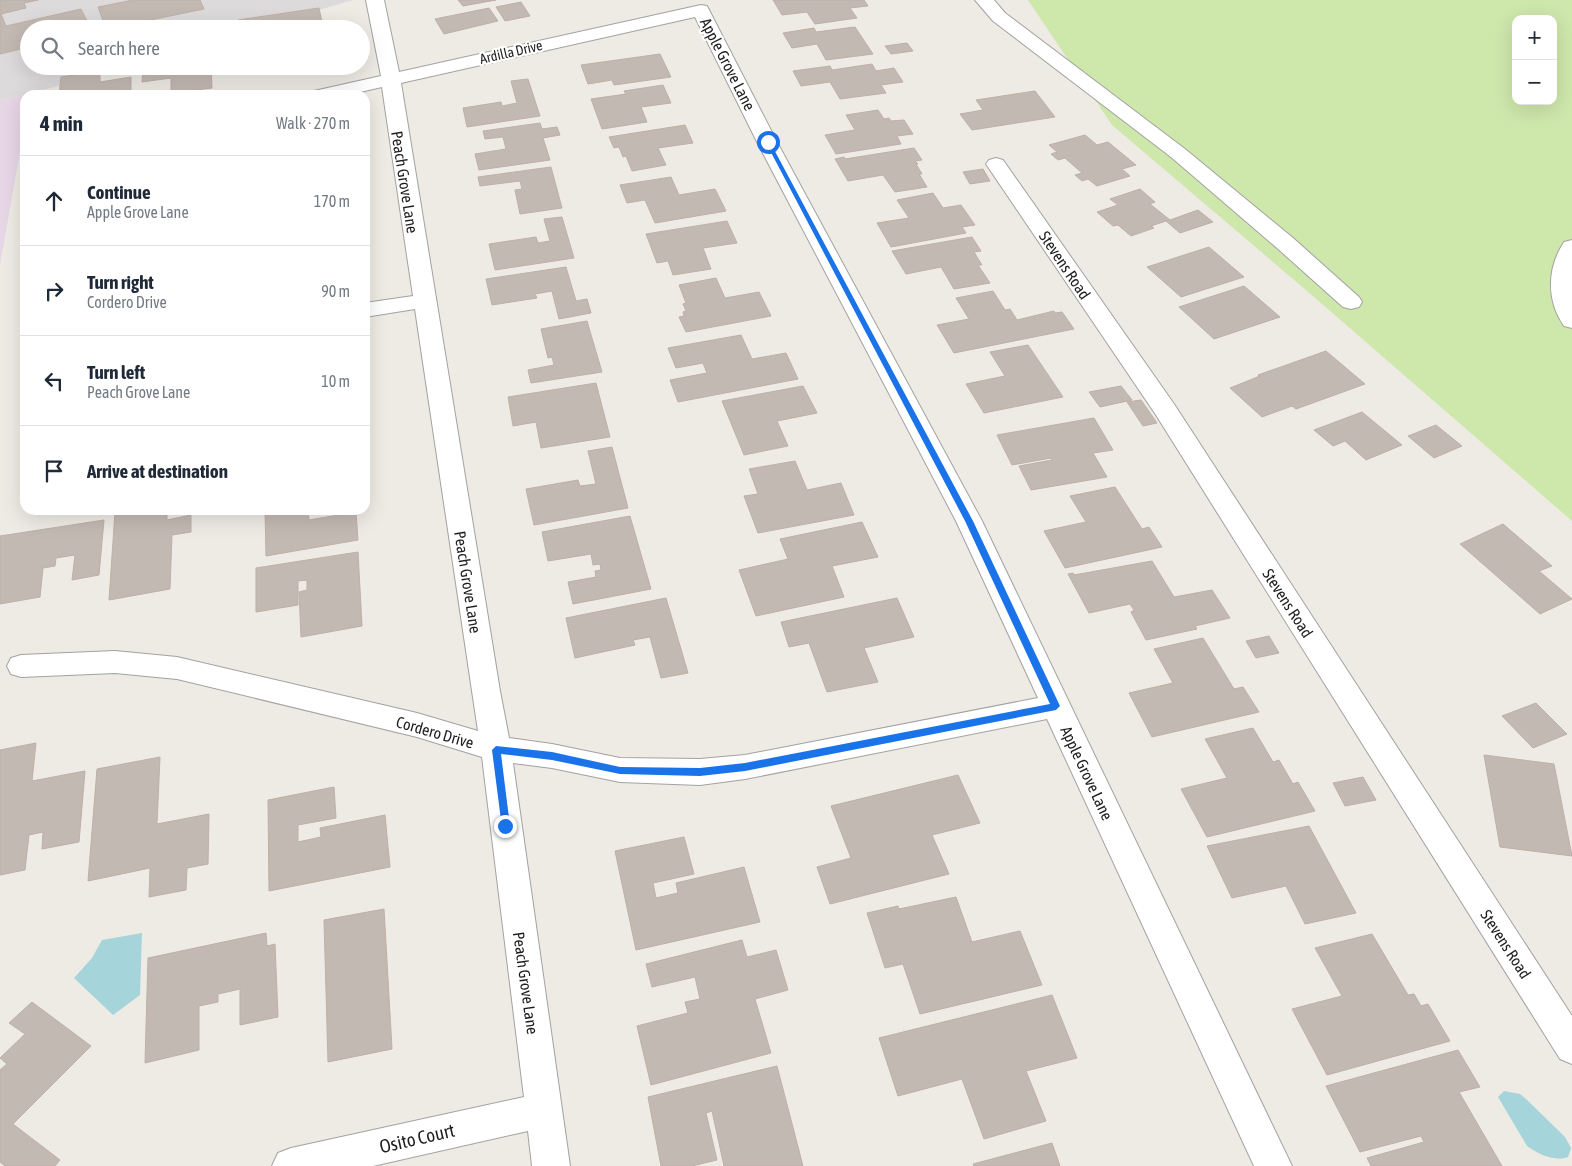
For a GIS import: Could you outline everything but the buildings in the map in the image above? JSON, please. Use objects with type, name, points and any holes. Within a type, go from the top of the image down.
[{"type":"street","name":"Peach Grove Lane","points":[[375,0],[388,63],[389,80],[483,681],[496,750],[551,1166]]},
{"type":"street","points":[[984,0],[998,17],[1178,153],[1285,243],[1351,302]]},
{"type":"street","name":"Ardilla Drive","points":[[344,90],[701,10]]},
{"type":"street","name":"Apple Grove Lane","points":[[701,10],[772,151],[969,521],[1274,1166]]},
{"type":"street","name":"Stevens Road","points":[[996,164],[1165,410],[1572,1048]]},
{"type":"street","points":[[1572,247],[1564,262],[1562,281],[1566,306],[1572,321]]},
{"type":"street","points":[[370,309],[424,301]]},
{"type":"street","name":"Cordero Drive","points":[[22,666],[115,662],[177,668],[417,725],[496,750],[552,756],[620,770],[700,772],[745,767],[1056,706]]},
{"type":"street","name":"Osito Court","points":[[291,1166],[543,1110]]},
{"type":"shaded area","points":[[0,0],[353,0],[285,20],[20,20],[20,75],[95,75],[44,90],[20,90],[20,96],[0,100]]},
{"type":"shaded area","points":[[20,96],[20,151],[0,265],[0,100]]},
{"type":"green space","points":[[1028,0],[1572,0],[1572,521],[1306,290],[1112,125]]},
{"type":"water","points":[[142,933],[140,995],[113,1015],[74,978],[92,958],[102,940]]},
{"type":"water","points":[[1504,1091],[1520,1094],[1565,1137],[1571,1148],[1568,1157],[1558,1159],[1536,1152],[1527,1146],[1498,1097]]},
{"type":"route","points":[[505,826],[496,750],[552,756],[620,770],[700,772],[745,767],[1056,706],[969,521],[768,142]]}]
